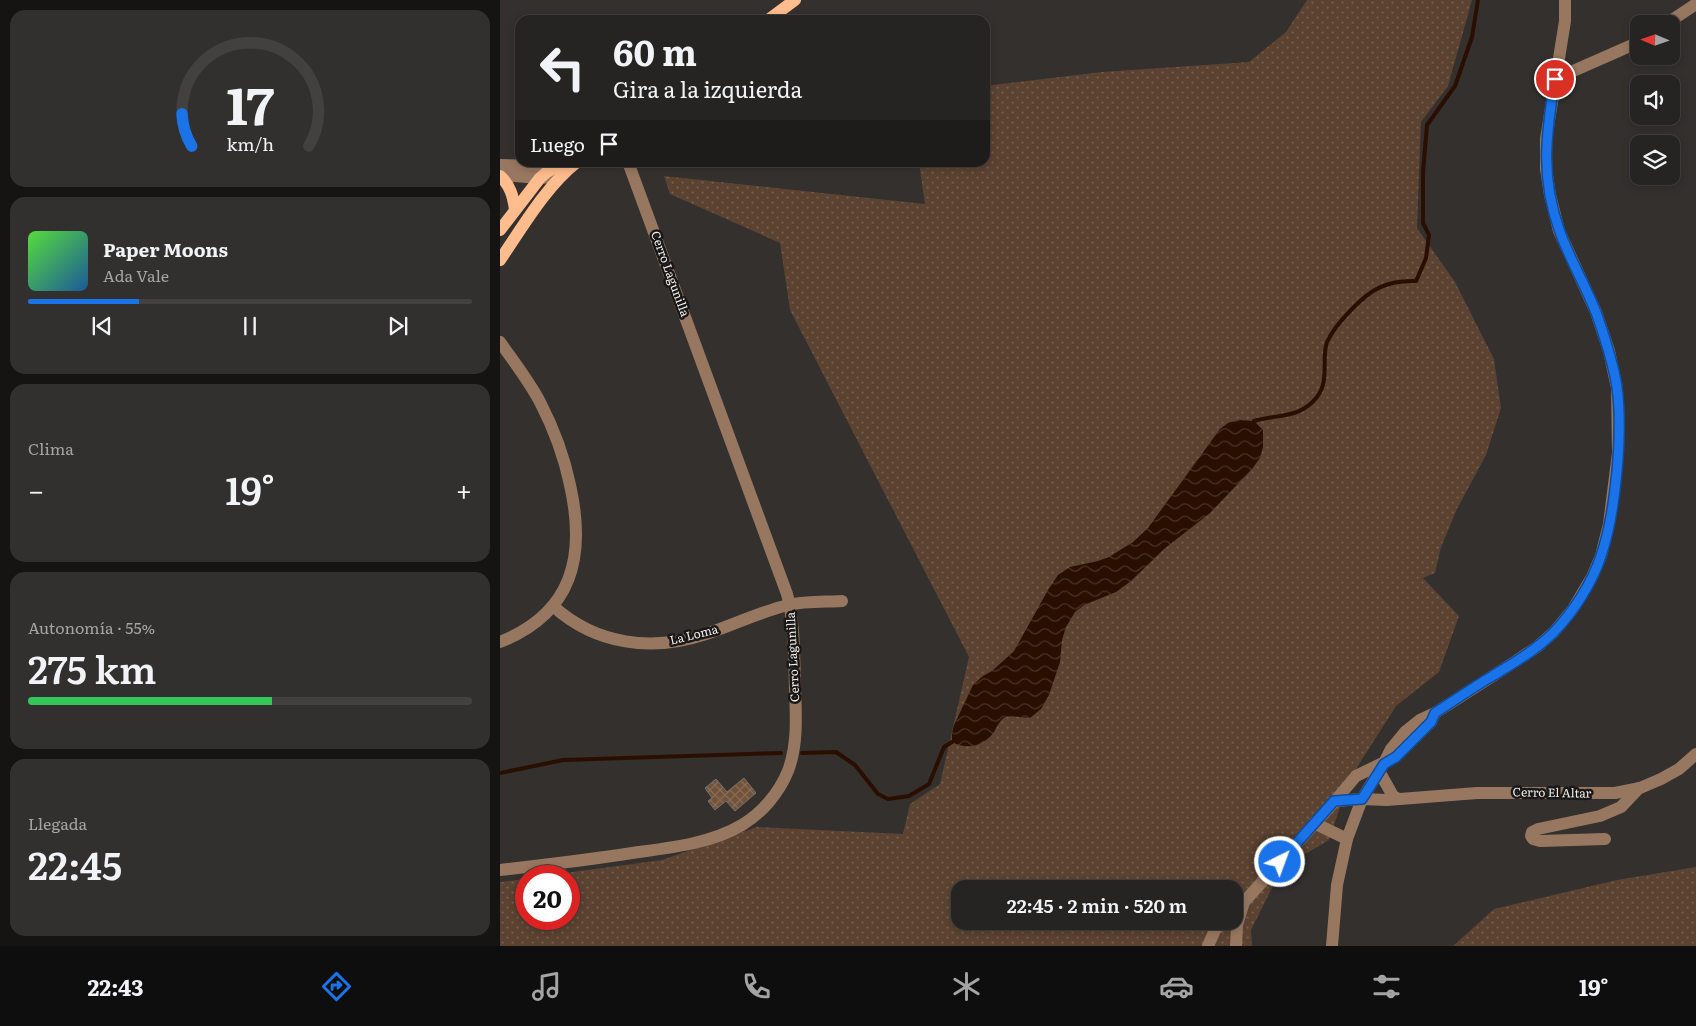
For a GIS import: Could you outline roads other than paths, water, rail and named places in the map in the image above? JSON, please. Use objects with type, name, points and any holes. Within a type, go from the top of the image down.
[{"type":"main road","points":[[775,15],[795,0]]},
{"type":"main road","points":[[500,230],[540,178],[547,172],[560,167]]},
{"type":"main road","points":[[500,260],[561,167]]},
{"type":"main road","points":[[500,176],[508,185],[515,209]]},
{"type":"street","points":[[1332,946],[1337,885],[1347,839],[1362,799],[1390,749],[1405,732],[1420,720],[1435,713],[1537,647],[1554,632],[1573,609],[1592,577],[1601,556],[1609,524],[1618,453],[1617,388],[1609,351],[1598,320],[1559,231],[1550,196],[1546,169],[1546,139],[1565,21],[1564,0]]},
{"type":"street","points":[[1680,15],[1696,4]]},
{"type":"street","points":[[1555,79],[1630,46]]},
{"type":"street","points":[[500,164],[515,165]]},
{"type":"street","name":"Cerro Lagunilla","points":[[500,870],[642,852],[703,840],[735,828],[761,810],[776,793],[787,772],[794,749],[796,707],[790,604],[784,582],[630,167]]},
{"type":"street","points":[[500,176],[540,178]]},
{"type":"street","points":[[500,342],[532,388],[548,418],[563,456],[572,492],[577,528],[574,560],[567,582],[553,606],[527,629],[500,642]]},
{"type":"street","name":"La Loma","points":[[553,606],[572,622],[595,633],[618,640],[657,643],[694,637],[790,604],[842,601]]},
{"type":"street","name":"Cerro El Altar","points":[[1334,801],[1386,800],[1494,793],[1614,793],[1640,788],[1661,779],[1679,769],[1696,754]]},
{"type":"street","points":[[1381,767],[1393,796],[1397,798]]},
{"type":"street","points":[[1236,946],[1237,925],[1245,900],[1356,776],[1381,767]]},
{"type":"street","points":[[1605,839],[1540,841],[1533,839],[1531,836],[1532,832],[1538,829],[1600,816],[1621,807],[1640,788]]},
{"type":"street","points":[[1314,824],[1347,839]]},
{"type":"street","points":[[1208,946],[1215,930]]},
{"type":"water","points":[[1238,420],[1254,421],[1263,430],[1263,447],[1260,458],[1210,513],[1164,549],[1131,581],[1116,592],[1084,605],[1075,612],[1066,627],[1062,640],[1060,662],[1049,695],[1041,709],[1030,718],[1012,716],[1004,718],[990,737],[980,744],[963,746],[952,742],[954,725],[973,685],[1014,651],[1058,575],[1070,567],[1109,557],[1133,542],[1148,528],[1220,429],[1228,423]]},
{"type":"waterway","points":[[1254,421],[1288,415],[1310,404],[1317,397],[1323,384],[1327,342],[1341,320],[1366,296],[1380,287],[1396,282],[1416,281],[1426,258],[1429,235],[1423,223],[1423,172],[1427,125],[1455,86],[1472,37],[1478,0]]},
{"type":"waterway","points":[[802,753],[836,752],[855,765],[878,794],[888,799],[909,796],[929,784],[944,747],[952,742]]},
{"type":"waterway","points":[[500,773],[563,760],[781,753]]}]
